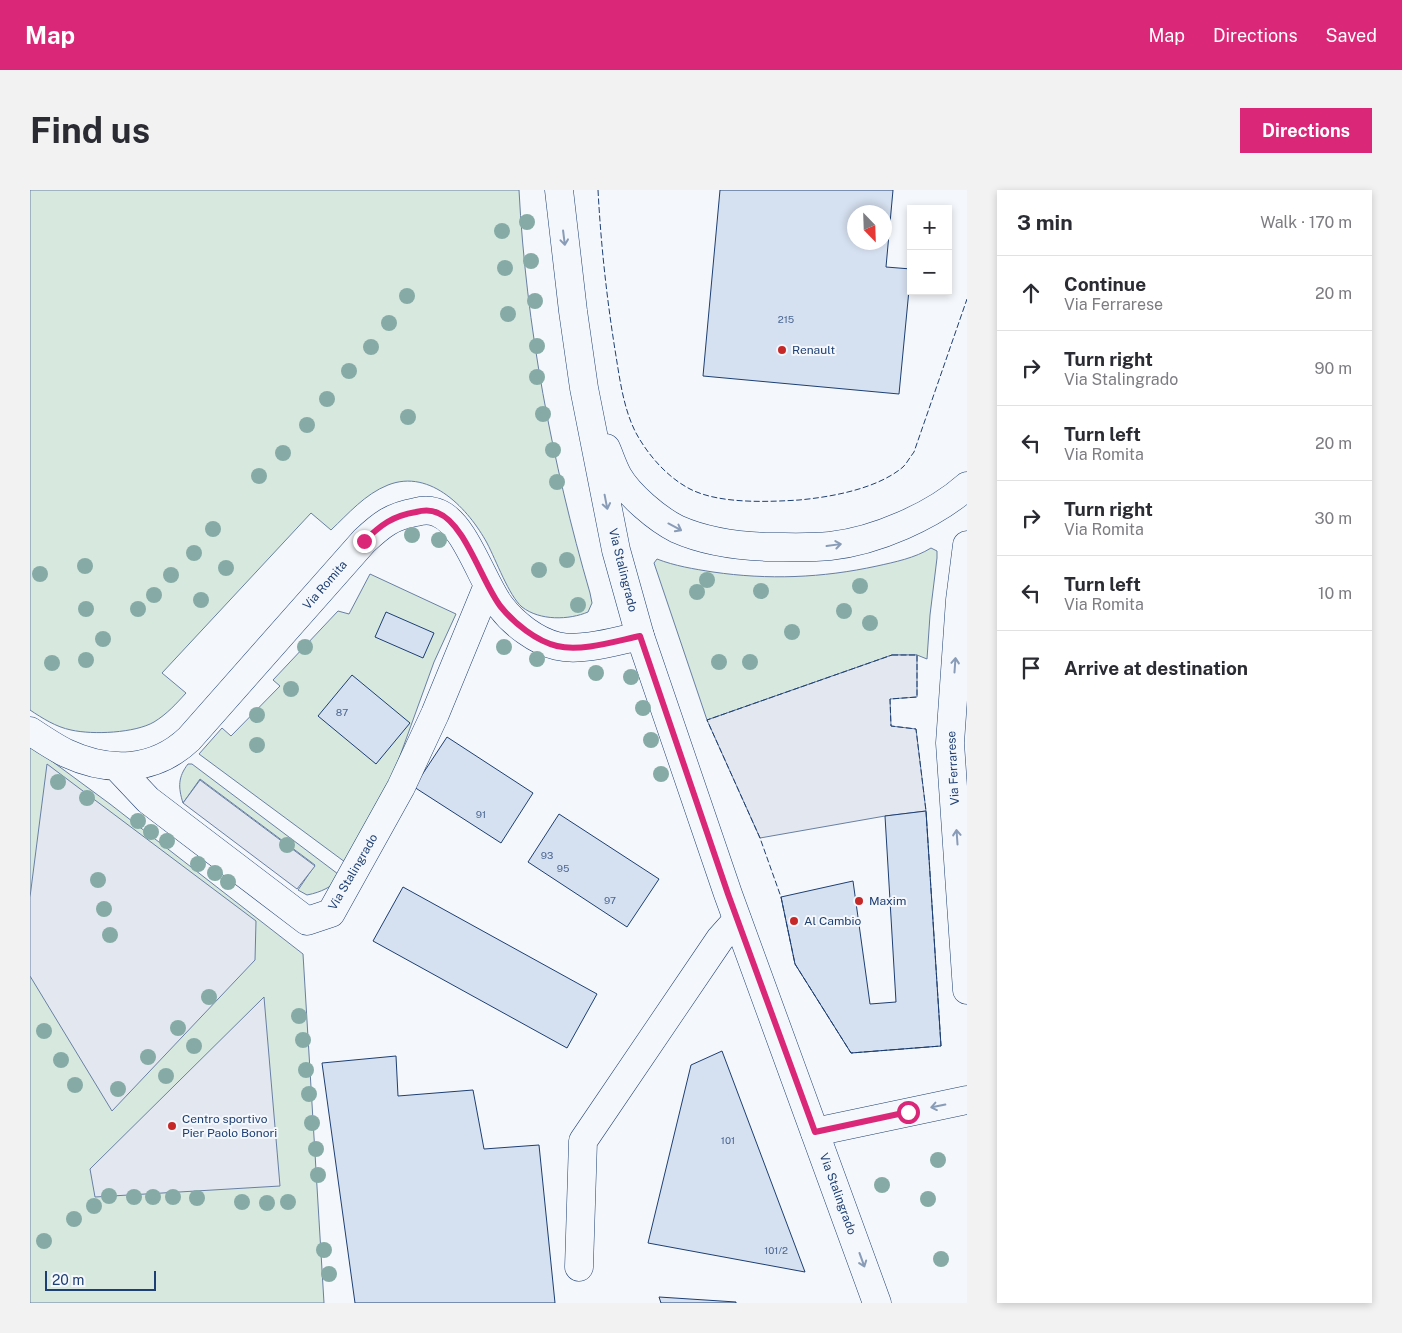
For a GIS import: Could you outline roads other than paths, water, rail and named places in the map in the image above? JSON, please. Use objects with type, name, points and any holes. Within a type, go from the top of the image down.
[{"type":"main road","name":"Via Stalingrado","points":[[559,190],[572,311],[584,388],[616,550],[640,636],[737,920],[877,1303]]},
{"type":"main road","points":[[584,388],[601,439],[619,477],[653,514],[676,528],[705,539],[746,546],[793,547],[830,546],[852,542],[877,535],[924,515],[947,502],[967,486]]},
{"type":"main road","name":"Via Romita","points":[[30,731],[66,753],[93,764],[129,766],[150,763],[169,755],[181,747],[364,541],[389,519],[422,510],[437,512],[447,518],[460,534],[501,607],[536,638],[557,646],[582,647],[640,636]]},
{"type":"main road","name":"Via Ferrarese","points":[[967,546],[960,600],[950,743],[967,990]]},
{"type":"main road","name":"Via Stalingrado","points":[[116,766],[148,800],[307,921],[331,912],[400,787],[434,714],[488,585]]},
{"type":"main road","points":[[579,1267],[583,1141],[720,939],[737,920]]},
{"type":"main road","points":[[815,1132],[967,1100]]},
{"type":"place","name":"Renault","points":[[782,350]]},
{"type":"place","name":"Maxim","points":[[859,901]]},
{"type":"place","name":"Al Cambio","points":[[794,921]]},
{"type":"place","name":"Centro sportivo Pier Paolo Bonori","points":[[172,1126]]}]
